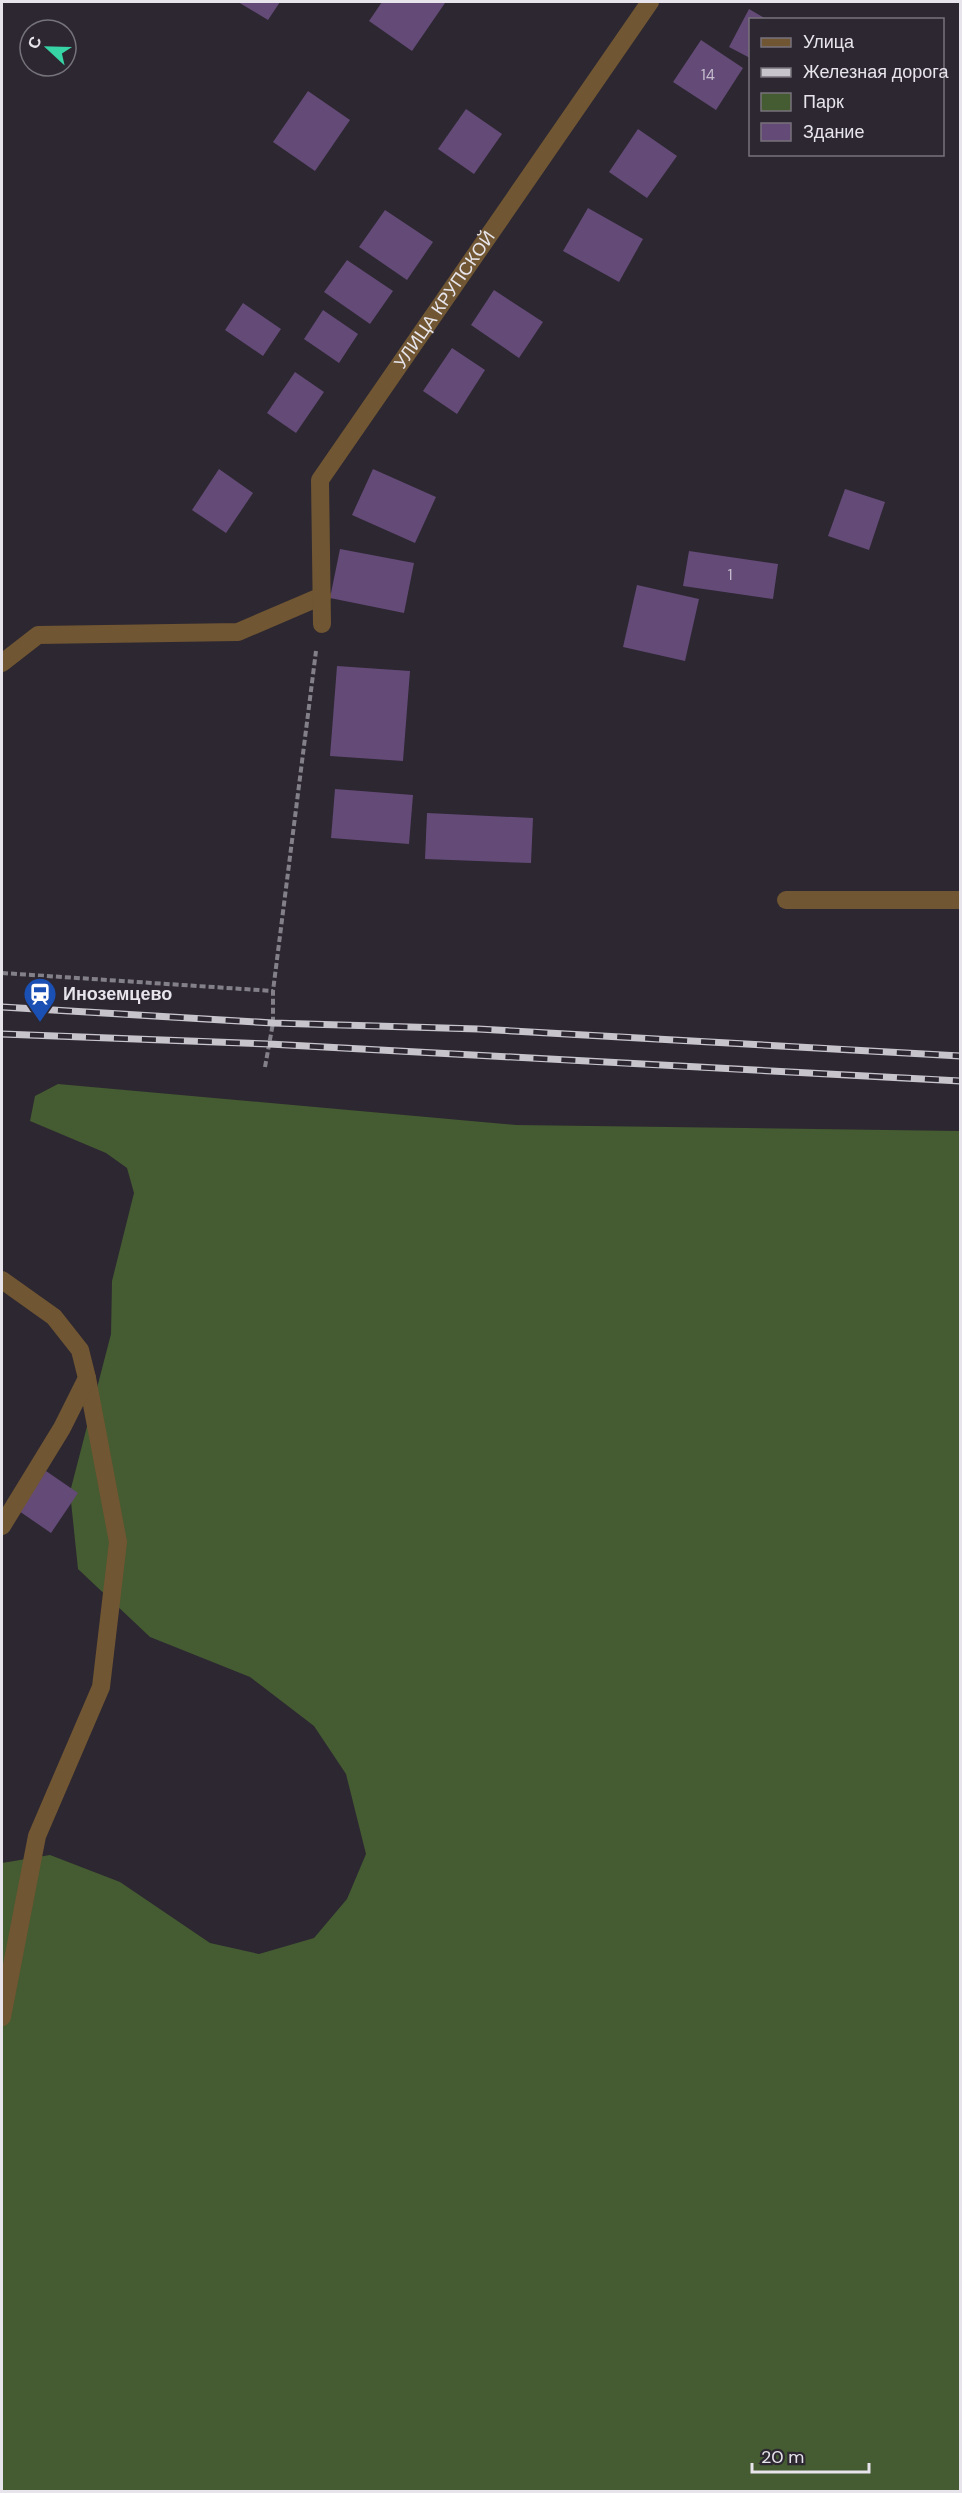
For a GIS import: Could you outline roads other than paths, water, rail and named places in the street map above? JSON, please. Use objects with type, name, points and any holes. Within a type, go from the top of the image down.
[{"type":"street","name":"УЛИЦА КРУПСКОЙ","points":[[322,624],[320,480],[650,2]]},
{"type":"street","points":[[2,663],[38,635],[238,632],[322,596]]},
{"type":"street","points":[[786,900],[960,900]]},
{"type":"street","points":[[2,1280],[54,1317],[80,1350],[118,1542],[101,1687],[37,1836],[2,2017]]},
{"type":"street","points":[[2,1526],[62,1428],[87,1378]]},
{"type":"railway","points":[[2,1007],[273,1023],[478,1029],[960,1056]]},
{"type":"railway","points":[[2,1034],[269,1044],[960,1081]]},
{"type":"place","name":"Иноземцево","points":[[40,1023]]}]
